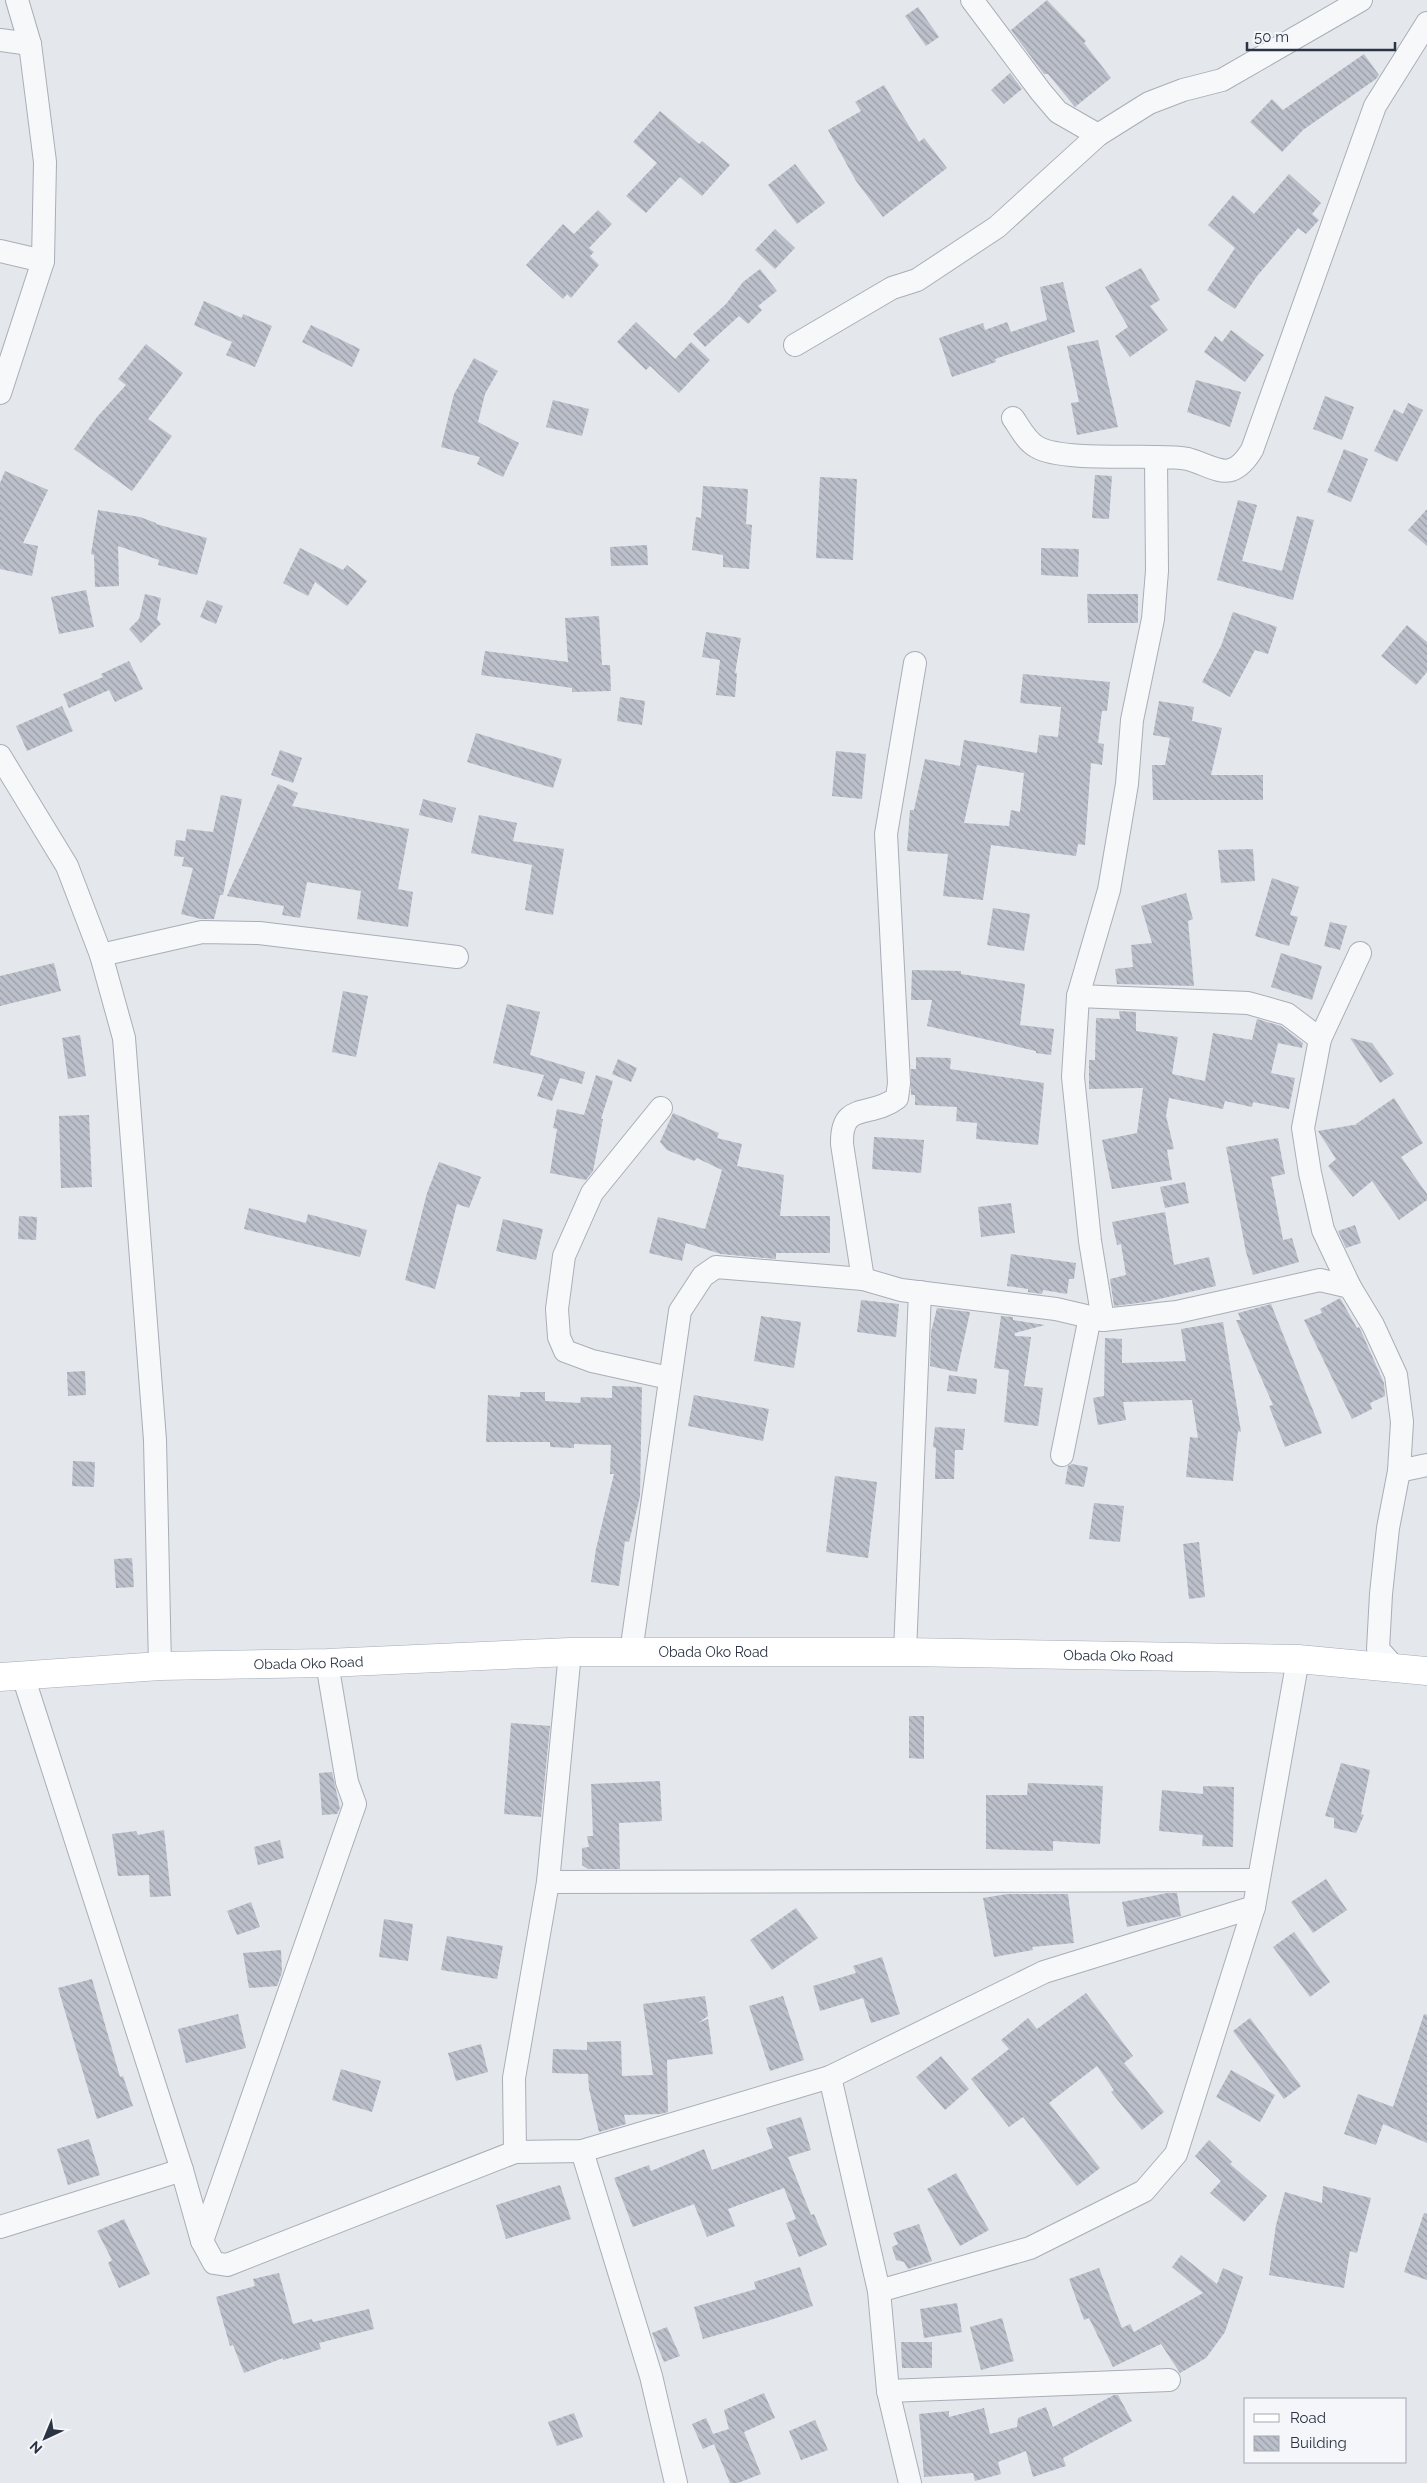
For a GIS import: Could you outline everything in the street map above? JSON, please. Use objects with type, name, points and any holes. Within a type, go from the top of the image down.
[{"type":"main road","name":"Obada Oko Road","points":[[12,1676],[160,1666],[327,1663],[570,1652],[905,1652],[1298,1659],[1427,1671]]},
{"type":"street","points":[[0,393],[43,261],[46,162],[30,44],[17,0]]},
{"type":"street","points":[[972,0],[1058,112],[1098,135]]},
{"type":"street","points":[[795,346],[892,288],[917,280],[997,227],[1098,135],[1149,103],[1183,90],[1222,80],[1361,0]]},
{"type":"street","points":[[1013,418],[1029,441],[1038,448],[1050,452],[1186,459],[1218,470],[1235,470],[1244,463],[1252,450],[1375,106],[1427,23]]},
{"type":"street","points":[[0,40],[30,44]]},
{"type":"street","points":[[0,251],[43,261]]},
{"type":"street","points":[[1062,1455],[1097,1318],[1073,1077],[1078,996],[1109,890],[1127,784],[1132,720],[1153,619],[1157,571],[1156,457]]},
{"type":"street","points":[[863,1279],[842,1144],[842,1128],[849,1116],[862,1111],[877,1110],[897,1098],[899,1083],[886,834],[915,664]]},
{"type":"street","points":[[0,756],[67,866],[100,955],[124,1038],[155,1440],[160,1666]]},
{"type":"street","points":[[100,955],[202,932],[259,933],[457,957]]},
{"type":"street","points":[[1360,953],[1320,1039],[1303,1128],[1310,1173],[1323,1230],[1350,1287],[1373,1325],[1396,1375],[1402,1422],[1399,1471],[1388,1528],[1381,1594],[1378,1649],[1395,1668]]},
{"type":"street","points":[[1078,996],[1248,1003],[1287,1014],[1320,1039]]},
{"type":"street","points":[[661,1108],[592,1194],[564,1256],[557,1309],[559,1337],[565,1351],[592,1361],[669,1378]]},
{"type":"street","points":[[631,1652],[680,1311],[703,1276],[716,1267],[863,1279],[901,1290],[1056,1309],[1097,1318],[1176,1312],[1320,1280],[1350,1287]]},
{"type":"street","points":[[905,1652],[920,1292]]},
{"type":"street","points":[[1399,1471],[1427,1465]]},
{"type":"street","points":[[515,2152],[514,2078],[548,1882],[570,1652]]},
{"type":"street","points":[[879,2290],[1030,2248],[1144,2191],[1176,2154],[1254,1906],[1298,1659]]},
{"type":"street","points":[[202,2241],[355,1804],[347,1782],[327,1663]]},
{"type":"street","points":[[12,1676],[182,2170],[202,2241],[214,2263],[227,2264],[515,2152],[582,2151],[830,2077],[1044,1972],[1254,1906]]},
{"type":"street","points":[[548,1882],[1258,1880]]},
{"type":"street","points":[[830,2077],[879,2290],[888,2391],[910,2483]]},
{"type":"street","points":[[582,2151],[651,2376],[676,2483]]},
{"type":"street","points":[[0,2227],[182,2170]]},
{"type":"street","points":[[888,2391],[1169,2380]]},
{"type":"building","points":[[1047,0],[1086,41],[1084,43],[1111,78],[1075,107],[1048,74],[1044,74],[1011,30]]},
{"type":"building","points":[[918,7],[939,37],[926,46],[905,16]]},
{"type":"building","points":[[1364,54],[1379,75],[1376,79],[1303,130],[1282,152],[1250,122],[1272,99],[1283,110]]},
{"type":"building","points":[[1010,73],[1022,89],[1004,104],[991,90]]},
{"type":"building","points":[[884,85],[919,142],[924,138],[947,168],[883,217],[856,181],[828,130],[861,111],[855,102]]},
{"type":"building","points":[[660,111],[699,144],[702,141],[730,165],[702,196],[680,177],[646,213],[626,196],[657,163],[633,142]]},
{"type":"building","points":[[795,164],[825,203],[797,224],[768,185]]},
{"type":"building","points":[[1289,174],[1321,203],[1312,214],[1319,220],[1306,234],[1298,228],[1257,276],[1235,309],[1207,290],[1235,248],[1208,225],[1233,195],[1254,214]]},
{"type":"building","points":[[598,210],[612,224],[589,248],[594,252],[590,256],[599,265],[571,298],[567,294],[563,299],[526,265],[563,224],[574,234]]},
{"type":"building","points":[[775,229],[795,248],[775,269],[755,250]]},
{"type":"building","points":[[1141,268],[1160,300],[1150,306],[1168,330],[1130,357],[1115,336],[1128,327],[1105,287]]},
{"type":"building","points":[[760,269],[777,291],[758,306],[762,310],[748,324],[739,316],[705,347],[693,334],[726,304],[743,282]]},
{"type":"building","points":[[1063,282],[1075,332],[995,359],[996,362],[952,377],[939,338],[983,323],[985,330],[1007,322],[1011,332],[1047,320],[1040,287]]},
{"type":"building","points":[[204,301],[242,318],[243,314],[272,326],[255,367],[226,355],[232,342],[194,325]]},
{"type":"building","points":[[636,322],[675,359],[691,342],[710,360],[679,393],[650,366],[646,370],[617,342]]},
{"type":"building","points":[[311,325],[360,349],[352,367],[302,342]]},
{"type":"building","points":[[1231,330],[1264,355],[1245,382],[1204,352],[1215,336],[1222,342]]},
{"type":"building","points":[[1098,340],[1118,427],[1077,435],[1071,403],[1079,402],[1067,346]]},
{"type":"building","points":[[146,344],[183,373],[148,419],[172,436],[132,491],[74,449],[97,417],[126,385],[118,379]]},
{"type":"building","points":[[474,358],[498,371],[485,394],[478,422],[519,443],[503,477],[477,464],[480,457],[441,447],[454,394]]},
{"type":"building","points":[[1196,380],[1241,392],[1230,427],[1187,412]]},
{"type":"building","points":[[1325,396],[1354,407],[1342,440],[1313,429]]},
{"type":"building","points":[[553,400],[589,409],[582,436],[546,427]]},
{"type":"building","points":[[1408,403],[1423,410],[1397,462],[1374,451],[1394,409],[1403,414]]},
{"type":"building","points":[[1344,449],[1368,459],[1351,502],[1327,492]]},
{"type":"building","points":[[5,471],[48,490],[23,543],[38,546],[32,576],[0,569],[0,483]]},
{"type":"building","points":[[1095,475],[1112,476],[1109,519],[1092,518]]},
{"type":"building","points":[[820,477],[857,479],[853,560],[816,558]]},
{"type":"building","points":[[703,486],[748,489],[746,524],[752,525],[749,569],[723,567],[723,555],[692,550],[696,517],[701,518]]},
{"type":"building","points":[[1238,500],[1257,505],[1242,561],[1282,571],[1297,516],[1314,520],[1293,600],[1217,580]]},
{"type":"building","points":[[1427,509],[1427,546],[1408,530]]},
{"type":"building","points":[[98,510],[140,517],[156,524],[207,538],[197,575],[158,565],[159,560],[118,546],[119,586],[95,587],[94,555],[91,554]]},
{"type":"building","points":[[647,545],[648,565],[611,566],[610,547]]},
{"type":"building","points":[[300,548],[343,570],[347,565],[367,581],[347,606],[315,582],[308,596],[283,583]]},
{"type":"building","points":[[1041,548],[1079,549],[1078,577],[1041,575]]},
{"type":"building","points":[[86,590],[94,627],[59,634],[51,597]]},
{"type":"building","points":[[145,594],[161,598],[157,619],[161,624],[141,643],[129,629],[139,619]]},
{"type":"building","points":[[1087,594],[1138,594],[1138,623],[1088,623]]},
{"type":"building","points":[[207,600],[223,606],[216,624],[200,617]]},
{"type":"building","points":[[1233,612],[1277,627],[1268,654],[1255,650],[1230,697],[1202,682],[1221,646]]},
{"type":"building","points":[[599,616],[602,665],[610,665],[611,691],[572,692],[572,688],[481,675],[485,651],[568,662],[565,618]]},
{"type":"building","points":[[1407,625],[1427,642],[1427,672],[1416,685],[1381,656]]},
{"type":"building","points":[[706,632],[741,638],[735,673],[737,673],[735,697],[716,695],[720,660],[702,657]]},
{"type":"building","points":[[129,661],[143,689],[115,702],[109,690],[69,708],[63,694],[103,677],[101,674]]},
{"type":"building","points":[[1023,674],[1110,682],[1107,711],[1102,711],[1098,743],[1104,744],[1102,765],[1091,763],[1085,845],[1078,844],[1076,856],[991,845],[983,900],[943,896],[948,854],[907,851],[910,810],[914,810],[925,759],[960,766],[964,740],[1037,753],[1039,735],[1058,737],[1061,707],[1020,703]],"holes":[[[977,765],[1024,773],[1020,812],[1011,810],[1009,826],[964,823]]]},
{"type":"building","points":[[620,697],[645,701],[642,725],[617,721]]},
{"type":"building","points":[[1159,701],[1194,707],[1192,721],[1222,728],[1211,775],[1263,775],[1263,800],[1153,800],[1152,765],[1165,765],[1170,738],[1153,735]]},
{"type":"building","points":[[62,706],[73,731],[27,751],[16,726]]},
{"type":"building","points":[[476,733],[562,759],[553,788],[467,762]]},
{"type":"building","points":[[280,750],[302,758],[293,783],[271,775]]},
{"type":"building","points":[[836,751],[866,754],[862,799],[832,796]]},
{"type":"building","points":[[278,784],[298,793],[292,806],[409,829],[398,889],[413,892],[408,927],[357,919],[361,891],[307,882],[300,918],[282,915],[284,906],[227,896]]},
{"type":"building","points":[[221,795],[242,799],[223,895],[220,895],[214,919],[201,919],[181,914],[193,868],[182,866],[184,857],[174,856],[176,840],[185,841],[187,829],[213,832]]},
{"type":"building","points":[[423,799],[456,808],[452,823],[419,815]]},
{"type":"building","points":[[479,815],[517,823],[513,841],[564,849],[553,915],[525,910],[532,865],[471,853]]},
{"type":"building","points":[[1253,849],[1255,881],[1221,883],[1218,850]]},
{"type":"building","points":[[1272,878],[1299,887],[1290,915],[1298,917],[1289,946],[1255,936]]},
{"type":"building","points":[[1186,893],[1193,919],[1188,921],[1194,986],[1117,984],[1115,969],[1133,967],[1131,945],[1152,943],[1141,906]]},
{"type":"building","points":[[993,908],[1030,914],[1024,951],[987,945]]},
{"type":"building","points":[[1330,922],[1347,926],[1340,950],[1324,946]]},
{"type":"building","points":[[1281,953],[1322,966],[1312,1000],[1271,987]]},
{"type":"building","points":[[54,963],[61,991],[0,1006],[0,976]]},
{"type":"building","points":[[912,970],[961,971],[961,974],[1025,984],[1020,1025],[1054,1029],[1051,1055],[927,1026],[932,1000],[911,1000]]},
{"type":"building","points":[[343,991],[368,996],[356,1057],[332,1052]]},
{"type":"building","points":[[507,1004],[540,1012],[530,1055],[585,1072],[582,1084],[560,1078],[552,1101],[537,1096],[544,1075],[493,1063]]},
{"type":"building","points":[[1119,1011],[1136,1012],[1136,1031],[1178,1037],[1172,1074],[1205,1081],[1213,1033],[1252,1040],[1257,1019],[1281,1026],[1303,1043],[1302,1048],[1278,1043],[1271,1073],[1295,1078],[1289,1109],[1253,1102],[1252,1107],[1225,1101],[1223,1109],[1169,1098],[1166,1116],[1174,1149],[1167,1150],[1172,1180],[1112,1189],[1102,1140],[1137,1133],[1143,1088],[1089,1089],[1089,1060],[1095,1060],[1096,1018],[1120,1019]]},
{"type":"building","points":[[80,1035],[86,1076],[68,1079],[62,1038]]},
{"type":"building","points":[[1350,1038],[1372,1043],[1394,1074],[1380,1083]]},
{"type":"building","points":[[916,1057],[951,1058],[950,1069],[1044,1083],[1038,1145],[976,1139],[977,1123],[956,1121],[957,1107],[915,1105],[915,1095],[911,1095],[911,1069],[916,1069]]},
{"type":"building","points":[[618,1059],[637,1068],[631,1082],[612,1074]]},
{"type":"building","points":[[596,1075],[613,1081],[601,1119],[603,1119],[593,1171],[586,1180],[550,1173],[557,1129],[553,1128],[557,1109],[584,1115]]},
{"type":"building","points":[[1394,1098],[1423,1143],[1401,1157],[1427,1194],[1427,1200],[1399,1220],[1372,1181],[1353,1197],[1328,1166],[1336,1159],[1318,1131],[1359,1124],[1356,1124]]},
{"type":"building","points":[[673,1113],[719,1133],[717,1138],[742,1144],[737,1166],[784,1175],[780,1216],[830,1216],[830,1253],[776,1253],[776,1259],[721,1254],[686,1243],[682,1261],[649,1253],[658,1217],[705,1229],[722,1170],[697,1158],[694,1161],[667,1150],[660,1142]]},
{"type":"building","points":[[89,1115],[92,1187],[61,1188],[59,1116]]},
{"type":"building","points":[[874,1137],[924,1140],[921,1173],[872,1169]]},
{"type":"building","points":[[1278,1138],[1285,1174],[1271,1177],[1283,1240],[1292,1238],[1299,1262],[1253,1275],[1246,1252],[1226,1147]]},
{"type":"building","points":[[439,1162],[481,1177],[469,1208],[457,1204],[435,1289],[405,1280],[427,1193]]},
{"type":"building","points":[[1185,1182],[1189,1203],[1165,1208],[1160,1187]]},
{"type":"building","points":[[1011,1203],[1015,1233],[981,1237],[978,1207]]},
{"type":"building","points":[[249,1208],[306,1223],[308,1214],[367,1230],[360,1257],[244,1229]]},
{"type":"building","points":[[1165,1212],[1174,1265],[1209,1257],[1216,1286],[1146,1302],[1114,1306],[1110,1279],[1126,1275],[1121,1244],[1117,1245],[1112,1222]]},
{"type":"building","points":[[19,1216],[37,1217],[36,1240],[18,1239]]},
{"type":"building","points":[[503,1219],[543,1229],[536,1260],[496,1251]]},
{"type":"building","points":[[1355,1225],[1361,1243],[1346,1248],[1338,1231]]},
{"type":"building","points":[[1011,1254],[1076,1263],[1074,1279],[1069,1279],[1067,1294],[1043,1290],[1042,1294],[1028,1292],[1028,1289],[1007,1286]]},
{"type":"building","points":[[1340,1298],[1357,1328],[1359,1327],[1384,1383],[1385,1396],[1370,1403],[1372,1409],[1352,1419],[1304,1320],[1322,1313],[1320,1309]]},
{"type":"building","points":[[861,1300],[899,1304],[896,1337],[857,1332]]},
{"type":"building","points":[[1271,1304],[1322,1433],[1285,1447],[1269,1406],[1273,1405],[1236,1320],[1241,1320],[1238,1313]]},
{"type":"building","points":[[937,1308],[970,1312],[957,1372],[930,1366],[931,1332]]},
{"type":"building","points":[[761,1316],[801,1322],[794,1368],[754,1361]]},
{"type":"building","points":[[1001,1316],[1013,1317],[1013,1320],[1045,1325],[1015,1333],[1015,1336],[1031,1337],[1024,1386],[1043,1388],[1038,1426],[1004,1422],[1009,1370],[994,1368]]},
{"type":"building","points":[[1223,1322],[1241,1432],[1238,1431],[1233,1481],[1186,1477],[1190,1437],[1198,1438],[1192,1400],[1123,1402],[1126,1420],[1098,1425],[1093,1398],[1104,1396],[1105,1338],[1122,1339],[1122,1363],[1186,1361],[1181,1329]]},
{"type":"building","points":[[85,1371],[86,1395],[68,1396],[67,1372]]},
{"type":"building","points":[[949,1375],[977,1379],[976,1394],[947,1391]]},
{"type":"building","points":[[612,1386],[642,1387],[640,1496],[629,1542],[625,1541],[619,1586],[591,1582],[596,1549],[614,1474],[610,1474],[611,1445],[574,1444],[574,1448],[550,1447],[550,1442],[486,1442],[488,1395],[520,1397],[520,1392],[545,1392],[545,1401],[580,1403],[581,1397],[612,1398]]},
{"type":"building","points":[[694,1395],[769,1409],[763,1441],[688,1426]]},
{"type":"building","points":[[935,1427],[965,1429],[963,1450],[955,1450],[954,1479],[935,1479],[936,1448],[933,1447]]},
{"type":"building","points":[[73,1461],[95,1462],[94,1487],[72,1486]]},
{"type":"building","points":[[1072,1464],[1088,1467],[1084,1487],[1065,1484],[1068,1466]]},
{"type":"building","points":[[835,1476],[877,1482],[868,1558],[826,1552]]},
{"type":"building","points":[[1094,1503],[1124,1506],[1120,1542],[1089,1539]]},
{"type":"building","points":[[1199,1542],[1205,1597],[1189,1599],[1183,1544]]},
{"type":"building","points":[[132,1558],[134,1587],[116,1588],[114,1559]]},
{"type":"building","points":[[909,1716],[924,1716],[924,1759],[909,1758]]},
{"type":"building","points":[[511,1723],[550,1726],[541,1817],[504,1814]]},
{"type":"building","points":[[1341,1763],[1370,1770],[1361,1814],[1364,1815],[1356,1833],[1334,1828],[1334,1818],[1325,1816]]},
{"type":"building","points":[[332,1772],[340,1808],[337,1814],[322,1815],[319,1773]]},
{"type":"building","points":[[660,1781],[662,1821],[619,1823],[620,1869],[588,1869],[582,1865],[582,1848],[589,1847],[587,1836],[593,1836],[591,1784]]},
{"type":"building","points":[[1028,1783],[1103,1786],[1100,1844],[1053,1841],[1053,1851],[986,1849],[986,1795],[1027,1795]]},
{"type":"building","points":[[1203,1786],[1234,1787],[1233,1847],[1202,1846],[1203,1835],[1159,1831],[1162,1790],[1203,1794]]},
{"type":"building","points":[[164,1830],[171,1896],[150,1897],[149,1875],[118,1876],[112,1834],[136,1831],[138,1835]]},
{"type":"building","points":[[280,1840],[284,1858],[258,1865],[254,1847]]},
{"type":"building","points":[[1326,1879],[1347,1910],[1313,1933],[1291,1902]]},
{"type":"building","points":[[1167,1893],[1177,1893],[1181,1916],[1127,1927],[1122,1902]]},
{"type":"building","points":[[1007,1894],[1068,1894],[1074,1943],[1032,1947],[1033,1950],[994,1957],[983,1898]]},
{"type":"building","points":[[251,1902],[260,1927],[237,1935],[227,1911]]},
{"type":"building","points":[[796,1908],[818,1938],[772,1970],[750,1940]]},
{"type":"building","points":[[384,1919],[413,1924],[408,1961],[379,1957]]},
{"type":"building","points":[[1294,1932],[1330,1982],[1310,1997],[1273,1947]]},
{"type":"building","points":[[447,1936],[503,1946],[497,1979],[441,1970]]},
{"type":"building","points":[[281,1950],[282,1972],[277,1986],[249,1988],[243,1953]]},
{"type":"building","points":[[882,1957],[900,2014],[871,2023],[863,1998],[820,2011],[813,1986],[856,1973],[853,1966]]},
{"type":"building","points":[[92,1979],[120,2077],[123,2076],[133,2106],[97,2119],[58,1988]]},
{"type":"building","points":[[1086,1993],[1133,2056],[1124,2063],[1164,2112],[1142,2130],[1111,2092],[1114,2090],[1097,2066],[1049,2103],[1100,2168],[1077,2186],[1023,2117],[1009,2127],[971,2079],[1009,2049],[1001,2040],[1028,2018],[1037,2029]]},
{"type":"building","points":[[705,1996],[708,2016],[698,2023],[708,2019],[713,2054],[667,2060],[668,2112],[624,2115],[626,2124],[599,2132],[589,2089],[588,2074],[552,2073],[553,2049],[587,2050],[587,2042],[621,2041],[622,2076],[653,2075],[643,2004]]},
{"type":"building","points":[[783,1996],[804,2060],[770,2071],[749,2006]]},
{"type":"building","points":[[238,2014],[246,2048],[186,2063],[178,2029]]},
{"type":"building","points":[[1424,2014],[1427,2015],[1427,2143],[1383,2124],[1376,2145],[1344,2134],[1358,2094],[1393,2107]]},
{"type":"building","points":[[1250,2018],[1301,2086],[1284,2099],[1233,2031]]},
{"type":"building","points":[[481,2044],[488,2072],[456,2081],[448,2053]]},
{"type":"building","points":[[941,2056],[969,2089],[945,2110],[916,2077]]},
{"type":"building","points":[[341,2069],[381,2081],[372,2112],[332,2100]]},
{"type":"building","points":[[1231,2070],[1275,2095],[1260,2122],[1216,2097]]},
{"type":"building","points":[[801,2117],[811,2150],[788,2157],[811,2215],[814,2214],[827,2245],[799,2257],[786,2223],[796,2219],[784,2188],[728,2209],[735,2226],[707,2237],[694,2204],[633,2227],[614,2178],[649,2165],[651,2171],[704,2149],[712,2170],[773,2148],[766,2128]]},
{"type":"building","points":[[89,2139],[100,2175],[68,2185],[57,2149]]},
{"type":"building","points":[[1209,2140],[1232,2162],[1230,2164],[1267,2196],[1244,2222],[1210,2193],[1221,2181],[1195,2156]]},
{"type":"building","points":[[956,2173],[989,2230],[960,2246],[927,2189]]},
{"type":"building","points":[[560,2185],[571,2219],[506,2239],[496,2205]]},
{"type":"building","points":[[1323,2186],[1371,2198],[1357,2253],[1350,2251],[1344,2288],[1269,2275],[1276,2225],[1285,2192],[1322,2203]]},
{"type":"building","points":[[1424,2213],[1427,2214],[1427,2280],[1404,2272]]},
{"type":"building","points":[[124,2219],[150,2274],[119,2288],[108,2263],[112,2260],[97,2231]]},
{"type":"building","points":[[919,2224],[932,2261],[908,2269],[904,2262],[896,2260],[892,2247],[898,2244],[893,2233]]},
{"type":"building","points":[[1181,2255],[1217,2284],[1223,2268],[1243,2277],[1225,2332],[1206,2358],[1180,2373],[1161,2344],[1113,2367],[1089,2318],[1084,2320],[1069,2279],[1099,2268],[1122,2328],[1130,2324],[1134,2332],[1203,2293],[1172,2267]]},
{"type":"building","points":[[800,2267],[813,2306],[703,2339],[694,2307],[756,2289],[754,2282]]},
{"type":"building","points":[[279,2273],[293,2324],[312,2319],[313,2322],[369,2309],[374,2329],[319,2343],[321,2349],[283,2360],[283,2358],[244,2373],[233,2345],[230,2346],[216,2297],[255,2286],[253,2279]]},
{"type":"building","points":[[957,2303],[962,2332],[924,2338],[920,2309]]},
{"type":"building","points":[[1002,2318],[1014,2361],[981,2370],[970,2327]]},
{"type":"building","points":[[667,2327],[680,2356],[664,2362],[652,2333]]},
{"type":"building","points":[[901,2342],[932,2342],[932,2368],[902,2368]]},
{"type":"building","points":[[764,2393],[775,2418],[744,2432],[761,2474],[738,2483],[730,2483],[714,2444],[703,2449],[692,2424],[706,2418],[713,2434],[729,2429],[724,2410]]},
{"type":"building","points":[[1114,2395],[1118,2395],[1132,2421],[1063,2458],[1066,2466],[1033,2477],[1026,2451],[998,2462],[1001,2474],[975,2481],[973,2473],[924,2477],[919,2414],[949,2411],[949,2417],[984,2408],[990,2434],[1017,2427],[1018,2418],[1046,2407],[1053,2427]]},
{"type":"building","points":[[574,2413],[583,2437],[557,2446],[548,2422]]},
{"type":"building","points":[[815,2420],[828,2450],[801,2460],[789,2431]]}]
